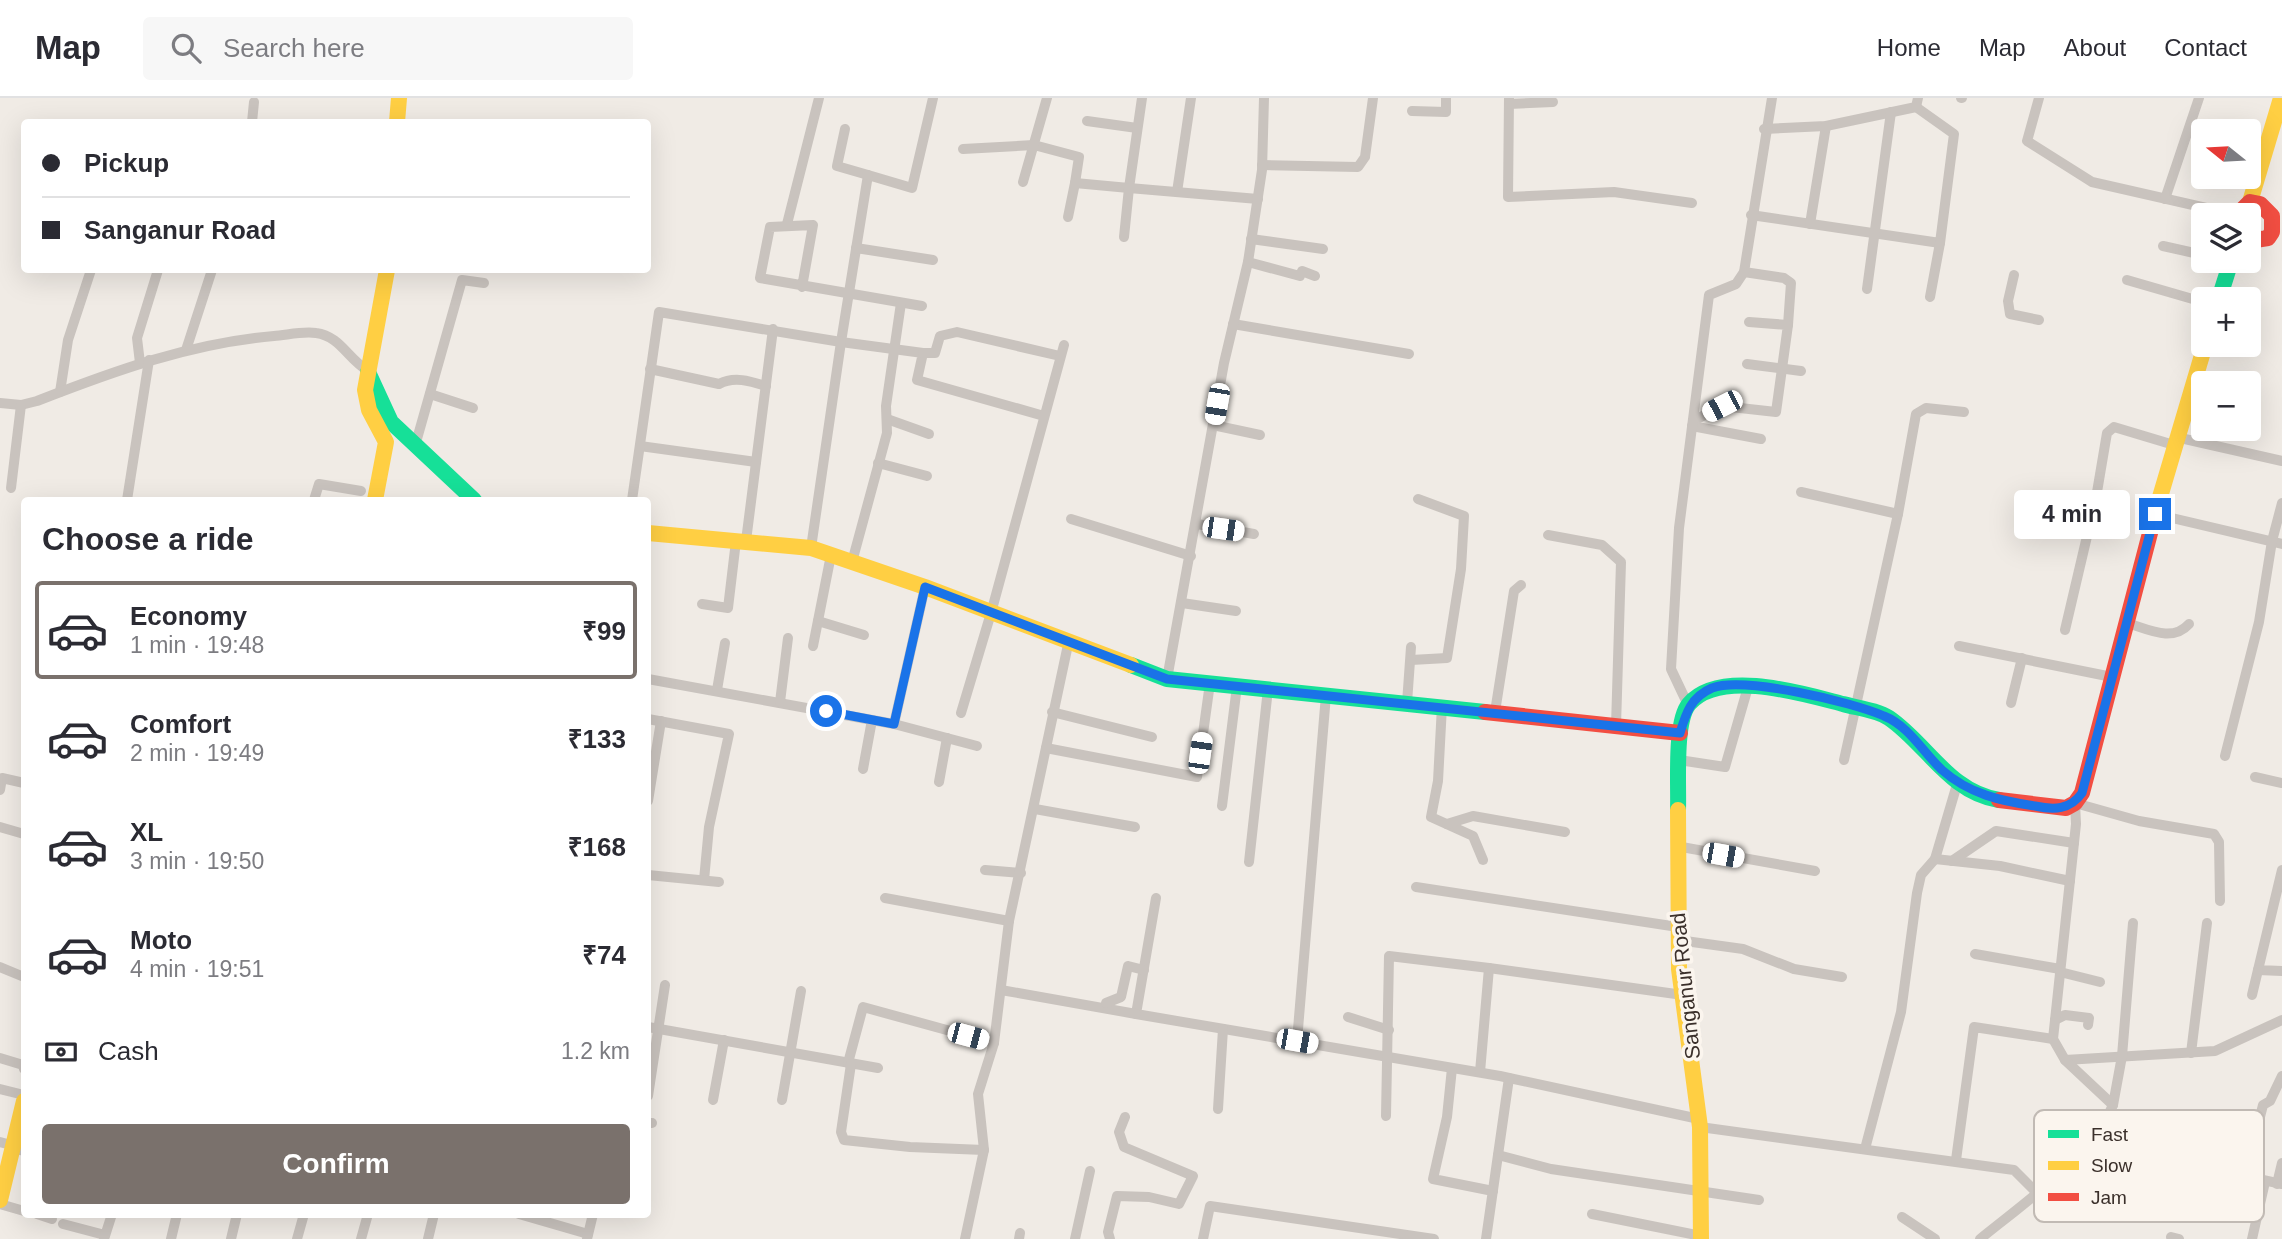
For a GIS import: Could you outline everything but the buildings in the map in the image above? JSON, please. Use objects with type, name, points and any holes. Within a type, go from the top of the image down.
[{"type":"main road","points":[[397,119],[399,98]]},
{"type":"main road","points":[[2261,166],[2281,98]]},
{"type":"main road","points":[[2254,189],[2250,202],[2270,208]]},
{"type":"main road","points":[[2261,189],[2279,227],[2269,238],[2261,240]]},
{"type":"main road","points":[[375,497],[383,469],[386,442],[369,411],[365,390],[386,273]]},
{"type":"main road","points":[[1688,705],[1713,688],[1777,687],[1856,707],[1886,716],[1907,732],[1943,771],[1992,799],[2039,807],[2066,808],[2075,803],[2082,793],[2155,514],[2201,357]]},
{"type":"main road","points":[[367,370],[391,422],[471,497]]},
{"type":"main road","points":[[651,533],[811,548],[925,587],[1167,679],[1680,733]]},
{"type":"main road","name":"Sanganur Road","points":[[1688,705],[1680,733],[1676,846],[1678,933],[1699,1123],[1701,1238]]},
{"type":"main road","points":[[0,1202],[21,1112]]},
{"type":"street","points":[[787,224],[819,98]]},
{"type":"street","points":[[845,129],[837,166],[912,188],[933,98]]},
{"type":"street","points":[[1023,182],[1047,98]]},
{"type":"street","points":[[1124,237],[1142,98]]},
{"type":"street","points":[[1177,192],[1191,98]]},
{"type":"street","points":[[1167,679],[1213,425],[1248,262],[1262,165],[1264,98]]},
{"type":"street","points":[[1262,165],[1358,167],[1365,158],[1374,98]]},
{"type":"street","points":[[1412,111],[1446,112],[1446,98]]},
{"type":"street","points":[[1688,705],[1671,669],[1679,528],[1709,295],[1736,284],[1744,272],[1751,215],[1772,98]]},
{"type":"street","points":[[2039,98],[2027,141],[2092,183],[2191,205]]},
{"type":"street","points":[[2165,199],[2199,98]]},
{"type":"street","points":[[1553,102],[1509,101],[1508,197],[1614,192],[1692,203]]},
{"type":"street","points":[[252,119],[254,102]]},
{"type":"street","points":[[1765,129],[1826,126],[1891,112],[1917,102],[1954,134],[1930,297]]},
{"type":"street","points":[[1867,289],[1891,112]]},
{"type":"street","points":[[1087,121],[1138,128]]},
{"type":"street","points":[[1810,224],[1826,126]]},
{"type":"street","points":[[963,149],[1034,145],[1079,157],[1068,217]]},
{"type":"street","points":[[811,548],[868,175]]},
{"type":"street","points":[[1075,183],[1258,199]]},
{"type":"street","points":[[1751,215],[1940,243]]},
{"type":"street","points":[[802,287],[813,225],[787,224],[770,227],[760,278],[802,287],[922,306]]},
{"type":"street","points":[[1251,239],[1323,249]]},
{"type":"street","points":[[2163,246],[2191,253]]},
{"type":"street","points":[[856,248],[933,260]]},
{"type":"street","points":[[1248,262],[1300,276],[1302,271],[1315,276]]},
{"type":"street","points":[[1693,424],[1722,406],[1776,412],[1791,283],[1784,278],[1744,272]]},
{"type":"street","points":[[60,392],[68,340],[89,273]]},
{"type":"street","points":[[127,497],[145,362],[137,338],[157,273]]},
{"type":"street","points":[[186,350],[211,273]]},
{"type":"street","points":[[2014,275],[2008,301],[2010,314],[2039,320]]},
{"type":"street","points":[[415,446],[462,280],[485,283]]},
{"type":"street","points":[[2127,280],[2191,299]]},
{"type":"street","points":[[852,562],[887,419],[893,348],[901,303]]},
{"type":"street","points":[[632,497],[659,312],[923,353],[934,353],[940,335],[957,332],[1060,356]]},
{"type":"street","points":[[1749,322],[1788,325]]},
{"type":"street","points":[[1233,324],[1409,354]]},
{"type":"street","points":[[702,604],[728,608],[756,462],[773,329]]},
{"type":"street","points":[[0,403],[21,405],[145,362],[224,340],[317,333],[342,344],[355,363],[367,370]]},
{"type":"street","points":[[961,713],[1064,345]]},
{"type":"street","points":[[923,353],[917,380],[1044,416]]},
{"type":"street","points":[[1747,364],[1801,371]]},
{"type":"street","points":[[650,369],[719,384],[726,380],[747,380],[766,386]]},
{"type":"street","points":[[430,394],[473,408]]},
{"type":"street","points":[[11,488],[21,405]]},
{"type":"street","points":[[1844,760],[1898,514],[1916,415],[1926,408],[1964,412]]},
{"type":"street","points":[[887,419],[929,434]]},
{"type":"street","points":[[1693,424],[1761,439]]},
{"type":"street","points":[[1213,425],[1260,435]]},
{"type":"street","points":[[2065,630],[2096,498],[2107,433],[2114,427],[2282,461]]},
{"type":"street","points":[[640,446],[756,462]]},
{"type":"street","points":[[878,463],[927,476]]},
{"type":"street","points":[[315,497],[319,484],[360,491]]},
{"type":"street","points":[[1801,492],[1898,514]]},
{"type":"street","points":[[1411,660],[1447,657],[1461,569],[1464,516],[1418,499]]},
{"type":"street","points":[[2225,756],[2259,622],[2277,542],[2282,503]]},
{"type":"street","points":[[2155,514],[2277,542]]},
{"type":"street","points":[[1071,519],[1191,556]]},
{"type":"street","points":[[1197,524],[1254,534]]},
{"type":"street","points":[[1548,535],[1602,545],[1621,562],[1616,726]]},
{"type":"street","points":[[813,646],[831,555]]},
{"type":"street","points":[[1495,712],[1514,591],[1521,584]]},
{"type":"street","points":[[894,724],[925,587]]},
{"type":"street","points":[[1182,603],[1236,611]]},
{"type":"street","points":[[818,621],[864,635]]},
{"type":"street","points":[[2127,623],[2172,635],[2180,634],[2189,624]]},
{"type":"street","points":[[780,702],[788,638]]},
{"type":"street","points":[[965,1239],[984,1150],[978,1094],[994,1043],[1009,921],[1069,640]]},
{"type":"street","points":[[718,690],[725,643]]},
{"type":"street","points":[[1959,646],[2112,677]]},
{"type":"street","points":[[1407,703],[1411,648]]},
{"type":"street","points":[[2011,703],[2022,658]]},
{"type":"street","points":[[651,679],[894,724],[977,746]]},
{"type":"street","points":[[1045,747],[1197,777],[1210,683]]},
{"type":"street","points":[[1222,806],[1237,686]]},
{"type":"street","points":[[1679,760],[1725,767],[1748,687]]},
{"type":"street","points":[[1249,862],[1268,689]]},
{"type":"street","points":[[1297,1041],[1326,695]]},
{"type":"street","points":[[1442,706],[1438,781],[1431,817],[1473,836],[1483,860]]},
{"type":"street","points":[[1052,712],[1152,737]]},
{"type":"street","points":[[651,719],[729,734],[709,827],[704,880]]},
{"type":"street","points":[[863,769],[872,720]]},
{"type":"street","points":[[651,783],[661,721]]},
{"type":"street","points":[[939,782],[947,738]]},
{"type":"street","points":[[0,790],[2,778],[21,782]]},
{"type":"street","points":[[2255,778],[2282,783]]},
{"type":"street","points":[[1865,1149],[1901,1012],[1921,875],[1935,859],[1958,781]]},
{"type":"street","points":[[2113,1105],[2065,1060],[2053,1039],[2074,844],[2075,803],[2139,821],[2214,834],[2219,842],[2220,901]]},
{"type":"street","points":[[1035,809],[1135,827]]},
{"type":"street","points":[[1447,824],[1473,816],[1565,832]]},
{"type":"street","points":[[0,827],[21,833]]},
{"type":"street","points":[[1952,861],[1996,831],[2074,844]]},
{"type":"street","points":[[1676,846],[1815,872]]},
{"type":"street","points":[[1935,859],[2000,866],[2070,881]]},
{"type":"street","points":[[985,870],[1021,873]]},
{"type":"street","points":[[2252,995],[2282,870]]},
{"type":"street","points":[[651,876],[719,882]]},
{"type":"street","points":[[1416,887],[1678,933],[1744,949],[1794,969],[1842,977]]},
{"type":"street","points":[[885,898],[1009,921]]},
{"type":"street","points":[[1136,1014],[1156,898]]},
{"type":"street","points":[[2111,1110],[2122,1056],[2133,923]]},
{"type":"street","points":[[2191,1053],[2207,923]]},
{"type":"street","points":[[1975,954],[2060,970],[2100,982]]},
{"type":"street","points":[[1386,1116],[1389,957],[1683,995]]},
{"type":"street","points":[[1106,1003],[1121,997],[1128,966],[1144,970]]},
{"type":"street","points":[[0,967],[21,976]]},
{"type":"street","points":[[1480,1072],[1489,968]]},
{"type":"street","points":[[2258,970],[2282,971]]},
{"type":"street","points":[[651,1055],[653,1028],[666,985]]},
{"type":"street","points":[[1001,990],[1480,1072],[1699,1123],[2014,1170],[2034,1190]]},
{"type":"street","points":[[782,1100],[801,991]]},
{"type":"street","points":[[984,1150],[910,1147],[844,1140],[841,1132],[849,1063],[863,1007],[994,1043]]},
{"type":"street","points":[[2055,1020],[2065,1015],[2089,1018],[2088,1024]]},
{"type":"street","points":[[1348,1017],[1389,1030]]},
{"type":"street","points":[[2065,1060],[2215,1051],[2282,1020]]},
{"type":"street","points":[[1956,1160],[1974,1027],[2053,1039]]},
{"type":"street","points":[[653,1028],[878,1068]]},
{"type":"street","points":[[1219,1109],[1223,1029]]},
{"type":"street","points":[[713,1100],[724,1040]]},
{"type":"street","points":[[0,1058],[21,1064]]},
{"type":"street","points":[[1452,1068],[1447,1117],[1433,1180],[1493,1191]]},
{"type":"street","points":[[2262,1110],[2263,1105],[2276,1103],[2282,1076]]},
{"type":"street","points":[[1486,1239],[1509,1078]]},
{"type":"street","points":[[0,1089],[21,1094]]},
{"type":"street","points":[[1110,1239],[1108,1232],[1117,1196],[1149,1197],[1179,1204],[1193,1176],[1124,1147],[1119,1132],[1125,1117]]},
{"type":"street","points":[[1498,1155],[1551,1169],[1700,1194],[1759,1200]]},
{"type":"street","points":[[2264,1186],[2265,1182],[2279,1184],[2282,1163]]},
{"type":"street","points":[[1075,1239],[1080,1223],[1077,1219],[1090,1171]]},
{"type":"street","points":[[1980,1239],[2034,1195]]},
{"type":"street","points":[[0,1202],[21,1210]]},
{"type":"street","points":[[1203,1239],[1210,1206],[1434,1239]]},
{"type":"street","points":[[1592,1214],[1701,1238]]},
{"type":"street","points":[[1902,1217],[1934,1239]]},
{"type":"street","points":[[63,1224],[104,1237],[111,1218]]},
{"type":"street","points":[[171,1239],[176,1218]]},
{"type":"street","points":[[231,1239],[236,1218]]},
{"type":"street","points":[[297,1239],[303,1218]]},
{"type":"street","points":[[361,1239],[367,1218]]},
{"type":"street","points":[[428,1239],[434,1218]]},
{"type":"street","points":[[531,1218],[588,1237],[592,1218]]},
{"type":"traffic: fast","points":[[2223,287],[2227,273]]},
{"type":"traffic: fast","points":[[368,372],[391,422],[471,497]]},
{"type":"traffic: fast","points":[[1131,665],[1167,679],[1485,712]]},
{"type":"traffic: fast","points":[[1678,810],[1679,739],[1684,713],[1689,704],[1703,693],[1721,687],[1741,686],[1785,690],[1884,715],[1903,729],[1952,777],[1981,795],[1999,800]]},
{"type":"traffic: slow","points":[[397,119],[399,98]]},
{"type":"traffic: slow","points":[[2250,202],[2281,98]]},
{"type":"traffic: slow","points":[[376,497],[386,442],[369,410],[365,390],[386,273]]},
{"type":"traffic: slow","points":[[2155,514],[2201,357]]},
{"type":"traffic: slow","points":[[651,533],[811,548],[925,587],[1131,665]]},
{"type":"traffic: slow","points":[[1678,810],[1679,969],[1700,1127],[1701,1239]]},
{"type":"traffic: slow","points":[[0,1200],[21,1113]]},
{"type":"traffic: jam","points":[[2249,203],[2255,203]]},
{"type":"traffic: jam","points":[[2261,205],[2272,216],[2272,232],[2268,238],[2261,239]]},
{"type":"traffic: jam","points":[[1999,800],[2066,808],[2075,803],[2082,793],[2155,514]]},
{"type":"traffic: jam","points":[[1485,712],[1680,733]]},
{"type":"route","points":[[826,711],[894,724],[925,587],[1167,679],[1680,733],[1688,705],[1713,688],[1777,687],[1886,716],[1907,732],[1943,771],[1967,788],[1992,799],[2039,807],[2066,808],[2075,803],[2082,793],[2155,514]]}]
